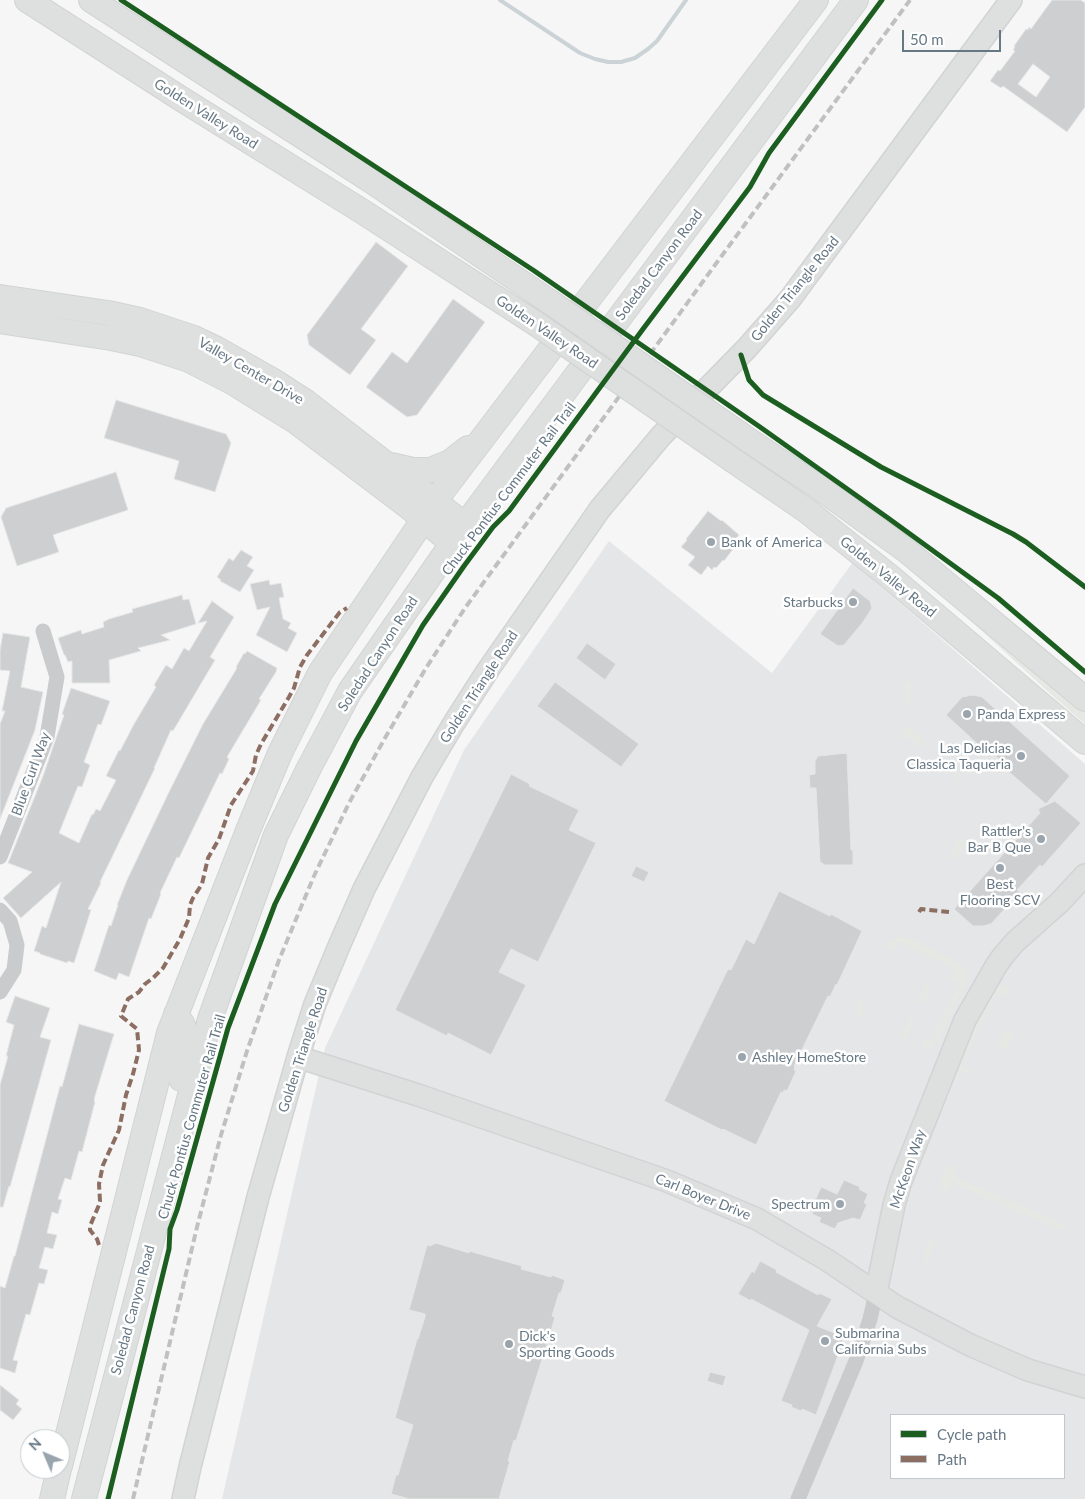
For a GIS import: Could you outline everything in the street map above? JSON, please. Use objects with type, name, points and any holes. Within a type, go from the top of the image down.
[{"type":"main road","name":"Golden Valley Road","points":[[27,0],[535,323],[807,511],[889,576],[1085,742]]},
{"type":"main road","name":"Golden Valley Road","points":[[91,0],[370,180],[820,488],[907,551],[1085,699]]},
{"type":"main road","points":[[70,1430],[176,1024],[277,761],[318,679],[429,510],[816,0]]},
{"type":"main road","name":"Soledad Canyon Road","points":[[84,1499],[210,1019],[276,835],[310,766],[350,691],[458,534],[856,0]]},
{"type":"main road","name":"Valley Center Drive","points":[[0,297],[108,313],[140,320],[194,338],[241,362],[306,402],[385,463],[429,510]]},
{"type":"main road","name":"Valley Center Drive","points":[[0,321],[111,338],[140,344],[189,360],[232,382],[295,421],[429,510],[458,534]]},
{"type":"main road","points":[[385,463],[413,470],[434,469],[450,462],[486,435]]},
{"type":"main road","points":[[176,1024],[198,997],[242,893],[276,835]]},
{"type":"main road","points":[[176,1024],[186,1038],[181,1080],[182,1124]]},
{"type":"main road","points":[[52,1499],[57,1479]]},
{"type":"street","name":"Golden Triangle Road","points":[[183,1499],[258,1197],[315,1004],[364,889],[422,777],[488,670],[600,509],[672,424],[762,333],[795,294],[1011,0]]},
{"type":"street","name":"Blue Curl Way","points":[[0,857],[47,737],[57,677],[43,631]]},
{"type":"street","name":"McKeon Way","points":[[798,1499],[856,1361],[870,1319],[894,1205],[901,1181],[965,1020],[1003,956],[1015,942],[1059,903],[1085,875]]},
{"type":"street","points":[[0,910],[10,922],[17,945],[14,970],[0,992]]},
{"type":"street","name":"Carl Boyer Drive","points":[[298,1057],[427,1098],[667,1181],[757,1219],[827,1260],[923,1322],[979,1350],[1028,1370],[1085,1387]]},
{"type":"shaded area","points":[[609,541],[772,673],[853,562],[1085,764],[1085,1499],[222,1499],[325,1048],[464,750]]},
{"type":"shaded area","points":[[936,589],[1085,710],[1085,724],[1055,698]]},
{"type":"shaded area","points":[[906,680],[914,688],[907,696],[914,702],[909,706],[906,704]]},
{"type":"shaded area","points":[[905,726],[925,742],[925,746],[915,747],[915,738],[904,738],[903,728]]},
{"type":"shaded area","points":[[945,761],[960,774],[959,779],[956,781],[955,772],[944,773],[943,763]]},
{"type":"shaded area","points":[[966,839],[969,843],[953,861],[951,850],[956,849],[956,840]]},
{"type":"shaded area","points":[[898,937],[906,937],[951,959],[967,970],[967,980],[938,1039],[931,1047],[927,1048],[922,1045],[924,1038],[933,1041],[960,983],[951,978],[956,969],[898,941],[892,950],[887,948],[888,942],[891,943]]},
{"type":"shaded area","points":[[926,984],[930,987],[922,1004],[917,1004]]},
{"type":"shaded area","points":[[1000,984],[1009,989],[1009,992],[1007,996],[998,992],[979,1026],[961,1066],[968,1069],[969,1072],[962,1072],[957,1068],[957,1064],[975,1024]]},
{"type":"shaded area","points":[[864,995],[866,997],[862,1005],[866,1007],[861,1018],[856,1011]]},
{"type":"shaded area","points":[[910,1018],[914,1019],[914,1021],[907,1037],[904,1039],[901,1035]]},
{"type":"shaded area","points":[[1009,1029],[1014,1032],[1006,1049],[1000,1049],[999,1043],[1006,1030]]},
{"type":"shaded area","points":[[947,1165],[956,1168],[954,1177],[1001,1198],[999,1203],[991,1199],[988,1200],[987,1197],[951,1182],[947,1190],[941,1188],[940,1183]]},
{"type":"shaded area","points":[[1004,1199],[1007,1201],[1010,1199],[1011,1202],[1039,1214],[1041,1213],[1043,1216],[1066,1226],[1064,1231],[1056,1227],[1053,1228],[1052,1225],[1025,1214],[1023,1215],[1021,1212],[1002,1204]]},
{"type":"shaded area","points":[[927,1242],[934,1242],[934,1244],[927,1262],[925,1262]]},
{"type":"building","points":[[1052,0],[1081,0],[1085,3],[1085,107],[1067,132],[1003,86],[1001,88],[990,81],[1015,51],[1013,50],[1014,46],[1026,29],[1028,30],[1029,27],[1031,29]],"holes":[[[1033,64],[1050,77],[1036,97],[1018,84]]]},
{"type":"building","points":[[376,242],[408,266],[361,329],[376,340],[350,375],[309,345],[307,335]]},
{"type":"building","points":[[453,299],[485,322],[417,415],[407,417],[366,387],[392,352],[407,363]]},
{"type":"building","points":[[116,400],[226,434],[231,443],[215,492],[174,479],[179,461],[104,438]]},
{"type":"building","points":[[116,472],[128,510],[53,535],[59,552],[17,566],[1,517],[6,508]]},
{"type":"building","name":"Bank of America","points":[[708,511],[739,535],[735,540],[737,544],[724,561],[712,570],[708,566],[701,575],[688,565],[695,557],[681,547]]},
{"type":"building","points":[[241,550],[253,557],[247,566],[254,570],[240,592],[220,581],[217,577],[229,558],[233,561]]},
{"type":"building","points":[[269,580],[270,585],[281,583],[284,597],[279,598],[283,619],[291,623],[288,628],[297,633],[287,652],[256,635],[270,607],[257,610],[250,584]]},
{"type":"building","points":[[853,588],[870,601],[872,608],[844,645],[838,646],[820,634]]},
{"type":"building","points":[[182,595],[183,600],[189,599],[196,624],[161,635],[170,640],[138,648],[141,651],[109,660],[110,683],[72,683],[72,661],[68,662],[58,638],[81,630],[82,634],[104,627],[103,622],[133,612],[132,609]]},
{"type":"building","points":[[212,601],[234,617],[210,657],[215,660],[173,731],[171,730],[155,768],[100,882],[88,909],[91,910],[74,963],[68,961],[67,963],[40,954],[34,951],[42,926],[46,928],[61,882],[21,918],[3,898],[32,872],[8,863],[43,776],[64,715],[62,714],[71,688],[110,701],[101,725],[98,724],[84,762],[90,765],[82,787],[78,786],[59,833],[79,843],[92,814],[96,809],[100,811],[116,780],[106,776],[156,687],[154,685],[166,665],[172,669],[184,648],[189,651],[207,621],[198,623]]},
{"type":"building","points":[[3,633],[30,637],[21,687],[43,692],[35,730],[0,819],[0,724],[5,711],[2,711],[10,671],[0,670],[0,650]]},
{"type":"building","points":[[587,643],[616,664],[605,680],[576,658]]},
{"type":"building","points":[[247,651],[277,668],[276,672],[227,757],[229,759],[222,774],[220,773],[179,858],[177,857],[160,893],[151,919],[149,918],[129,977],[119,973],[116,980],[94,971],[109,925],[111,926],[127,880],[168,794],[203,724],[244,653]]},
{"type":"building","points":[[555,682],[639,744],[621,767],[537,706]]},
{"type":"building","points":[[973,695],[982,697],[1070,776],[1046,804],[1009,772],[1011,769],[984,746],[982,748],[946,715],[962,697]]},
{"type":"building","points":[[847,753],[853,865],[825,865],[820,862],[816,788],[810,788],[809,775],[815,774],[815,761],[818,756]]},
{"type":"building","points":[[511,774],[530,784],[529,786],[579,810],[569,830],[596,843],[538,962],[511,949],[499,972],[526,985],[491,1055],[448,1033],[447,1036],[395,1010]]},
{"type":"building","points":[[1055,801],[1081,823],[1042,867],[1040,865],[1017,890],[1020,892],[991,924],[973,926],[954,909],[1040,813],[1038,809]]},
{"type":"building","points":[[636,866],[649,872],[644,882],[631,876]]},
{"type":"building","name":"Ashley HomeStore","points":[[779,891],[830,916],[831,914],[862,931],[837,985],[830,997],[828,996],[794,1066],[796,1071],[787,1091],[781,1092],[756,1145],[664,1101],[728,969],[731,970],[746,939],[754,944]]},
{"type":"building","points":[[15,996],[50,1008],[40,1037],[51,1040],[10,1187],[3,1207],[0,1207],[0,1085],[14,1025],[6,1022]]},
{"type":"building","points":[[79,1024],[114,1034],[95,1096],[82,1152],[79,1151],[71,1180],[65,1178],[58,1199],[62,1200],[58,1214],[52,1212],[47,1233],[57,1235],[53,1249],[45,1247],[39,1268],[48,1270],[44,1284],[39,1283],[30,1315],[26,1314],[13,1360],[18,1361],[15,1373],[0,1368],[0,1286],[5,1288],[15,1256],[60,1086],[62,1087]]},
{"type":"building","name":"Spectrum","points":[[844,1180],[860,1187],[859,1189],[868,1194],[864,1203],[867,1204],[860,1220],[853,1218],[838,1223],[835,1229],[819,1222],[821,1218],[812,1214],[813,1211],[811,1210],[821,1187],[837,1194]]},
{"type":"building","points":[[436,1243],[522,1266],[521,1269],[551,1277],[552,1275],[565,1280],[552,1316],[555,1317],[549,1338],[516,1441],[514,1440],[499,1499],[409,1499],[391,1494],[413,1425],[395,1418],[425,1317],[425,1314],[409,1310],[427,1245],[430,1246]]},
{"type":"building","points":[[760,1261],[818,1295],[819,1293],[832,1299],[817,1326],[842,1336],[843,1342],[816,1415],[791,1407],[792,1405],[781,1401],[809,1330],[738,1294],[752,1271],[754,1273]]},
{"type":"building","points":[[710,1372],[726,1376],[723,1386],[707,1381]]},
{"type":"building","points":[[0,1385],[19,1400],[16,1404],[22,1409],[13,1420],[0,1410]]},
{"type":"waterway","points":[[500,0],[580,53],[608,62],[621,62],[635,58],[648,49],[657,41],[686,0]]},
{"type":"railway","points":[[133,1499],[197,1227],[221,1135],[247,1051],[279,960],[314,876],[349,803],[426,668],[465,608],[910,0]]},
{"type":"marked path","points":[[99,1245],[90,1230],[90,1226],[100,1201],[99,1184],[103,1165],[119,1130],[126,1095],[139,1050],[137,1029],[121,1016],[128,999],[139,992],[163,968],[180,939],[189,918],[190,905],[202,884],[208,858],[219,839],[231,805],[253,771],[256,755],[261,744],[294,688],[300,667],[307,655],[340,612],[347,608]]},
{"type":"marked path","points":[[919,912],[921,909],[949,912]]},
{"type":"cycle path","points":[[121,0],[533,270],[760,427],[998,598],[1085,672]]},
{"type":"cycle path","name":"Chuck Pontius Commuter Rail Trail","points":[[108,1499],[169,1249],[170,1229],[228,1028],[275,904],[356,741],[423,625],[464,566],[493,527],[509,511],[750,187],[769,153],[882,0]]},
{"type":"cycle path","points":[[741,355],[749,380],[763,395],[881,467],[1013,534],[1085,587]]},
{"type":"place","name":"Bank of America","points":[[711,542]]},
{"type":"place","name":"Starbucks","points":[[853,602]]},
{"type":"place","name":"Panda Express","points":[[967,714]]},
{"type":"place","name":"Las Delicias Classica Taqueria","points":[[1021,756]]},
{"type":"place","name":"Rattler's Bar B Que","points":[[1041,839]]},
{"type":"place","name":"Best Flooring SCV","points":[[1000,868]]},
{"type":"place","name":"Ashley HomeStore","points":[[742,1057]]},
{"type":"place","name":"Spectrum","points":[[840,1204]]},
{"type":"place","name":"Submarina California Subs","points":[[825,1341]]},
{"type":"place","name":"Dick's Sporting Goods","points":[[509,1344]]}]
